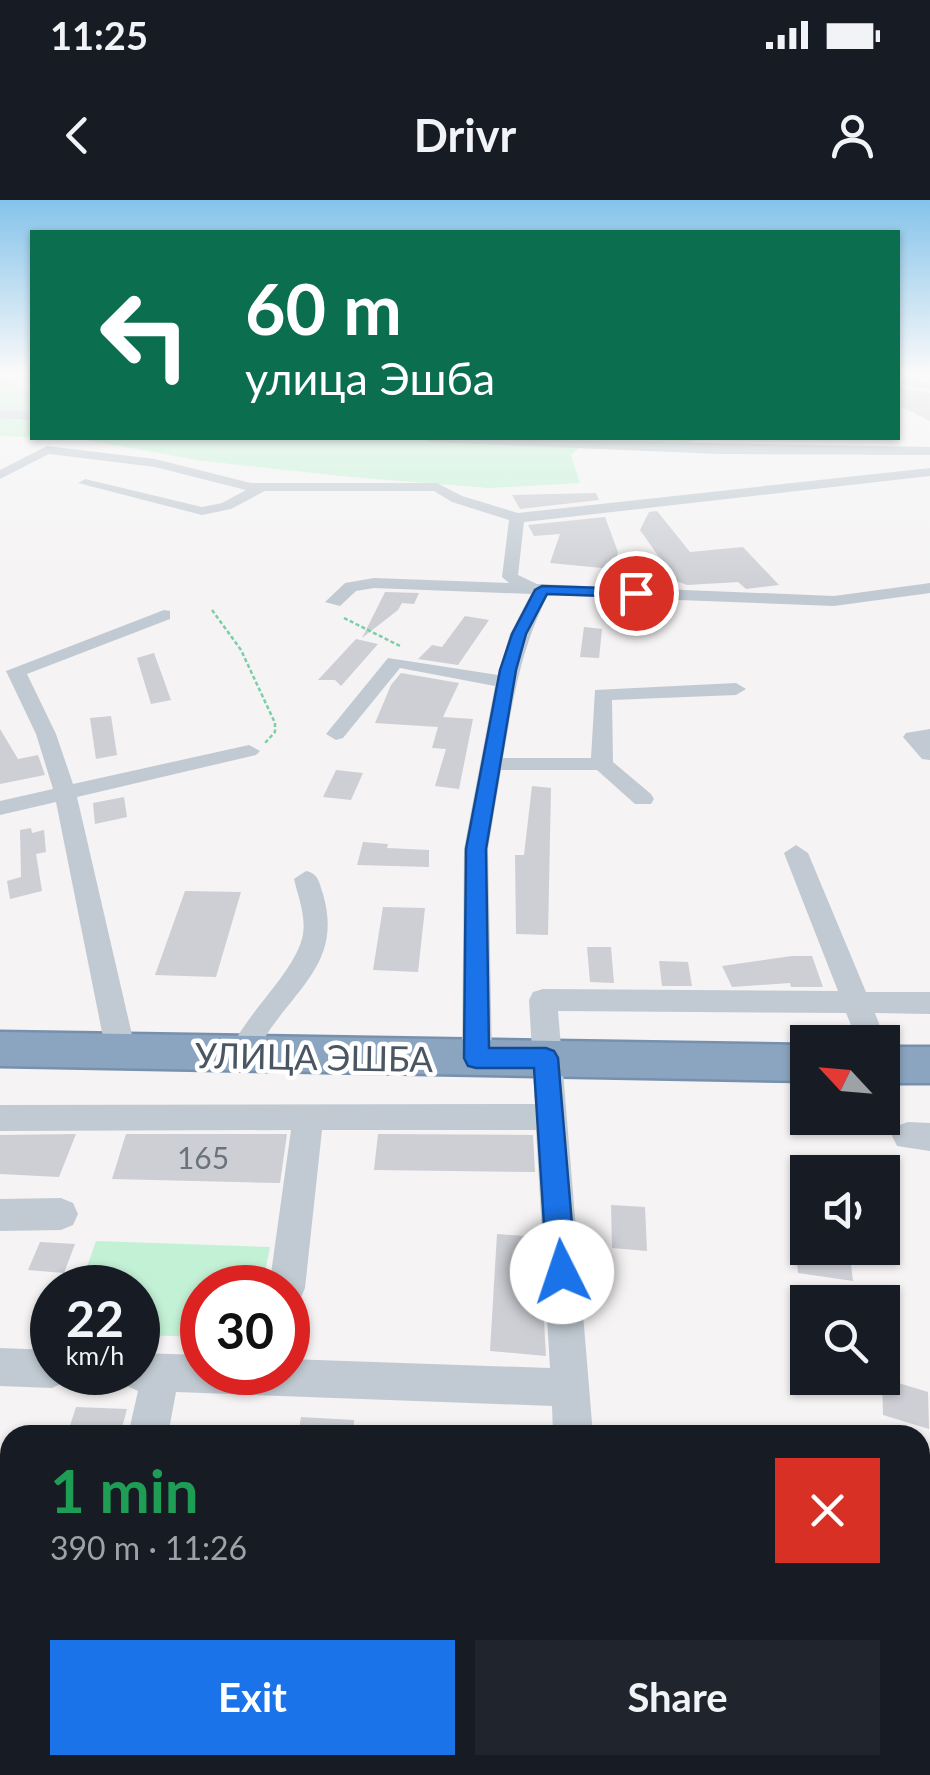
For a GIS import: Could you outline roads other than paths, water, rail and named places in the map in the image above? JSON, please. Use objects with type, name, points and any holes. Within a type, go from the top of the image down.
[{"type":"highway","name":"УЛИЦА ЭШБА","points":[[0,1048],[790,1063]]},
{"type":"highway","points":[[900,1064],[930,1065]]},
{"type":"street","points":[[634,446],[738,451],[930,450]]},
{"type":"street","points":[[0,475],[47,450],[154,463],[234,485],[437,487],[457,500],[517,518],[930,472]]},
{"type":"street","points":[[85,484],[202,511],[226,506],[262,487]]},
{"type":"street","points":[[517,518],[510,577],[538,590]]},
{"type":"street","points":[[339,610],[351,587],[374,583],[834,601],[930,588]]},
{"type":"street","points":[[476,1058],[476,849],[506,682],[519,634],[538,590]]},
{"type":"street","points":[[121,1052],[64,794],[46,734],[16,671],[164,615]]},
{"type":"street","points":[[336,734],[395,662],[506,682]]},
{"type":"street","points":[[602,764],[602,694],[736,690]]},
{"type":"street","points":[[930,735],[913,736],[930,754]]},
{"type":"street","points":[[0,808],[249,750]]},
{"type":"street","points":[[492,764],[602,764],[643,799]]},
{"type":"street","points":[[796,853],[865,1025]]},
{"type":"street","points":[[243,1055],[248,1036],[304,962],[316,938],[316,917],[306,879]]},
{"type":"street","points":[[572,1425],[543,1000],[930,1003]]},
{"type":"street","points":[[290,1265],[308,1117]]},
{"type":"street","points":[[0,1118],[550,1117]]},
{"type":"street","points":[[0,1215],[61,1214]]},
{"type":"street","points":[[0,1367],[30,1368]]},
{"type":"street","points":[[310,1377],[570,1388]]},
{"type":"street","points":[[148,1425],[149,1395]]}]
